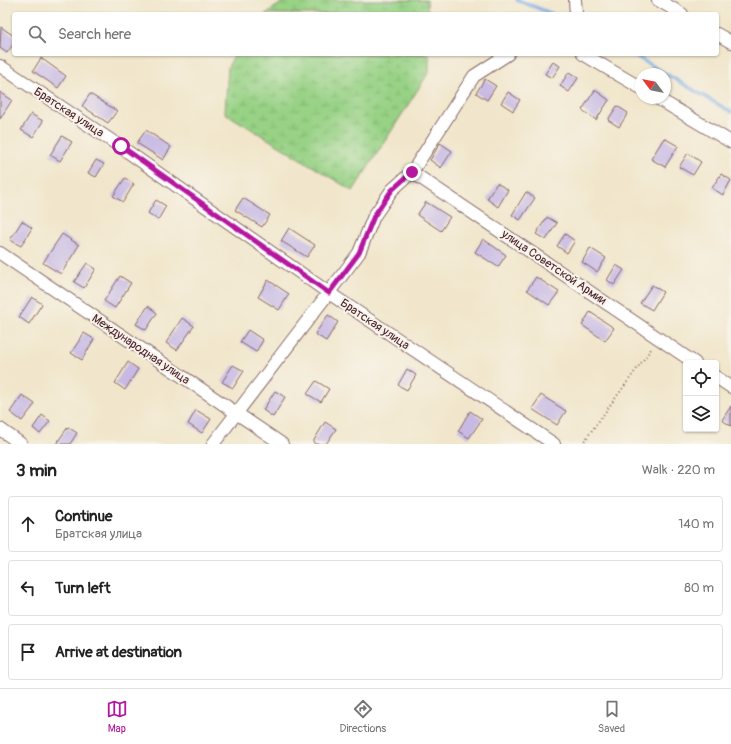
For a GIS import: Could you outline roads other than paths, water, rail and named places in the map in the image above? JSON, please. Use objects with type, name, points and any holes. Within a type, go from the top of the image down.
[{"type":"street","points":[[575,0],[576,12]]},
{"type":"street","points":[[658,0],[679,12]]},
{"type":"street","points":[[719,35],[731,42]]},
{"type":"street","points":[[213,444],[359,253],[374,216],[392,190],[412,172],[474,76],[505,56]]},
{"type":"street","points":[[586,56],[635,84]]},
{"type":"street","name":"Братская улица","points":[[0,66],[121,146],[329,293],[554,444]]},
{"type":"street","points":[[667,104],[731,142]]},
{"type":"street","name":"улица Советской Армии","points":[[412,172],[690,360]]},
{"type":"street","name":"Международная улица","points":[[0,253],[282,444]]},
{"type":"street","points":[[719,379],[731,387]]},
{"type":"street","points":[[0,429],[21,444]]},
{"type":"waterway","points":[[517,0],[548,12]]},
{"type":"waterway","points":[[635,56],[731,112]]}]
